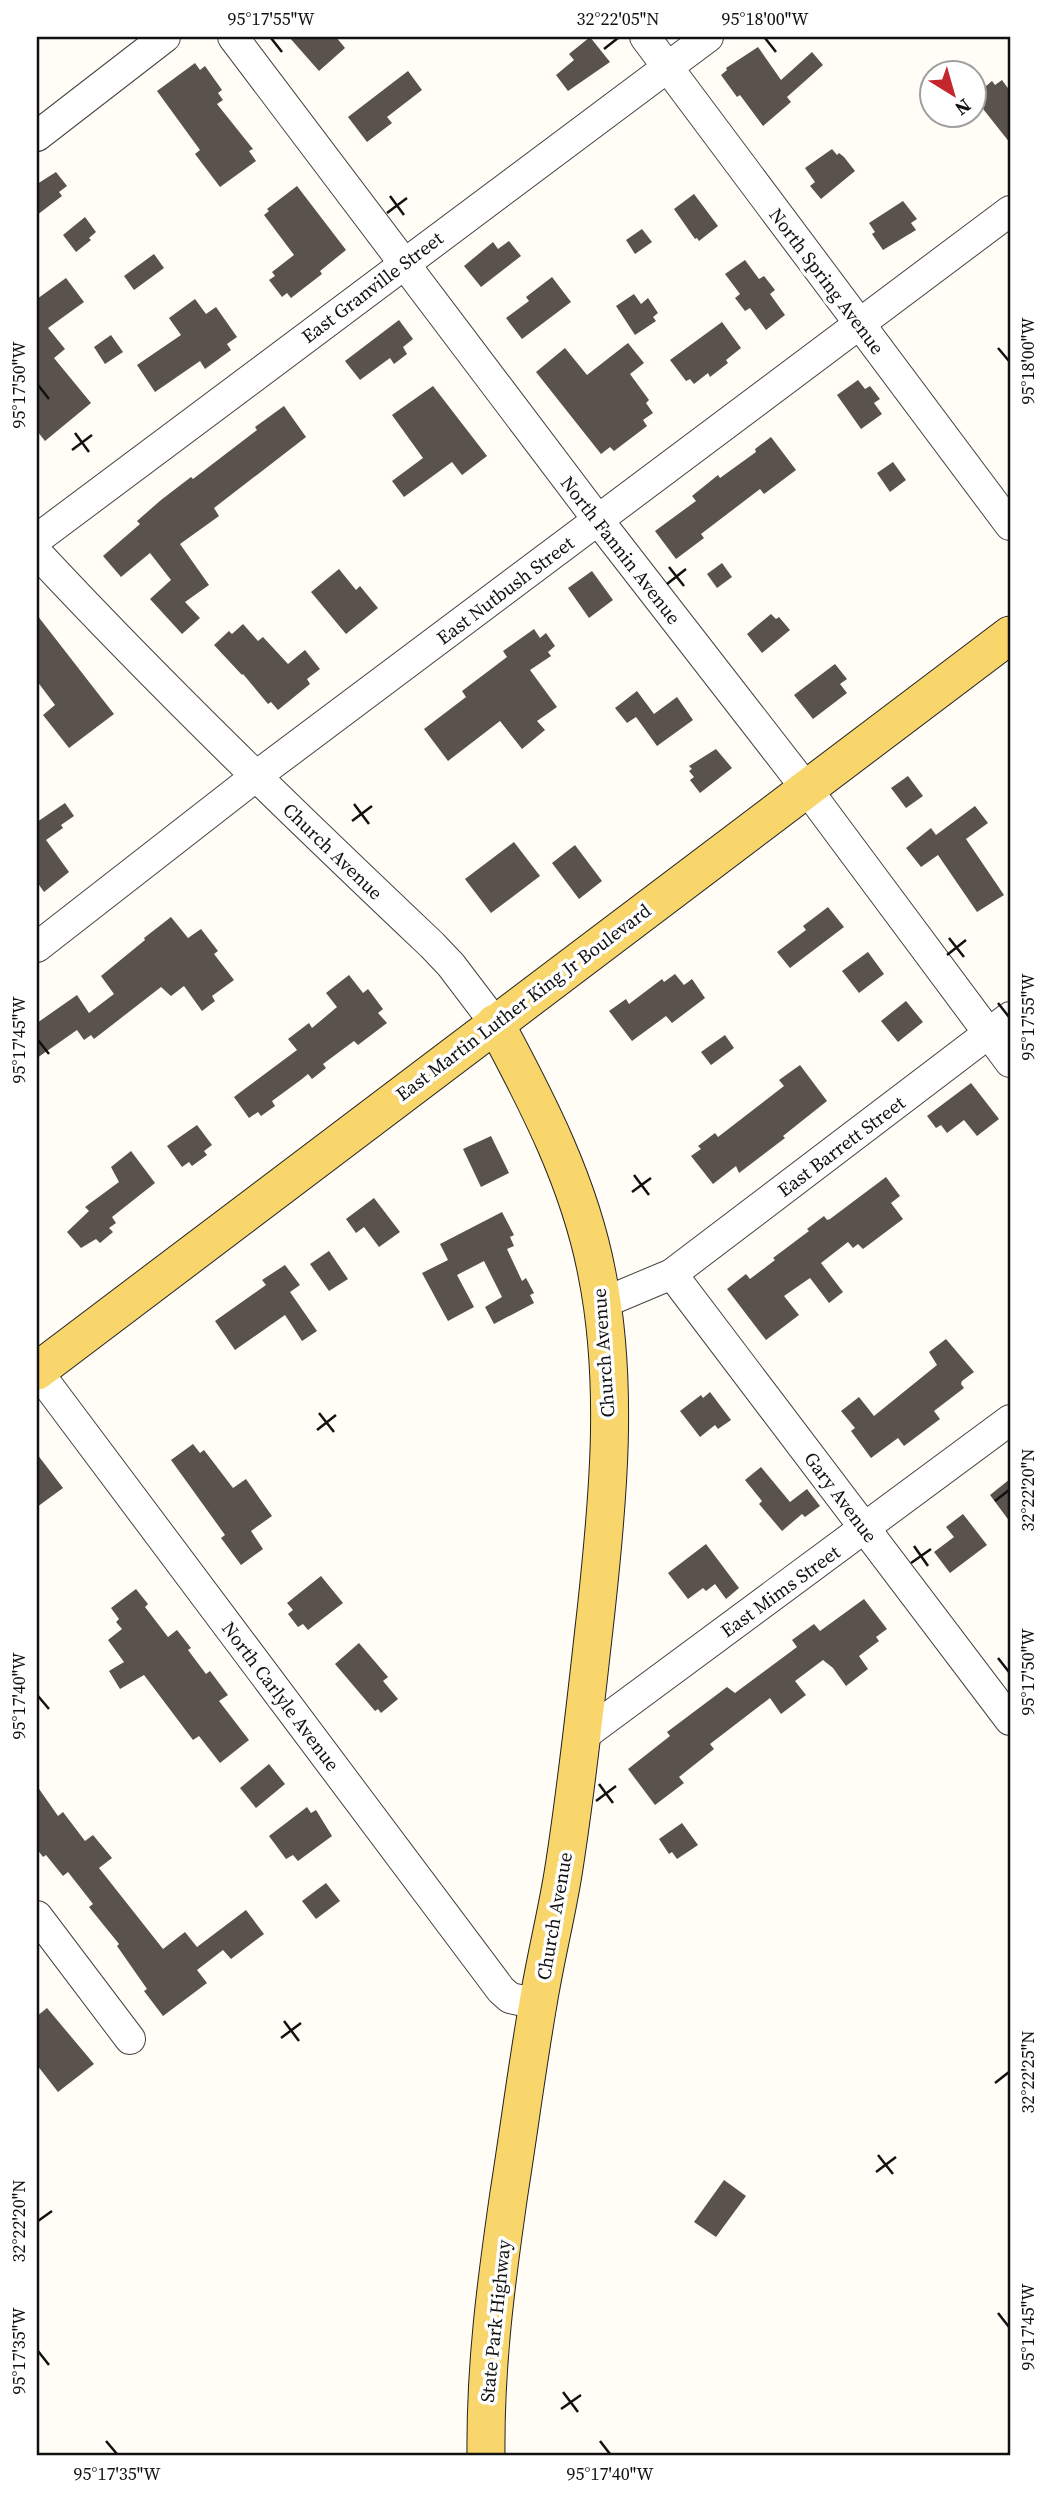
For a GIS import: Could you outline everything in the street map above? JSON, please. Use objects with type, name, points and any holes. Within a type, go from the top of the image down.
[{"type":"main road","name":"East Martin Luther King Jr Boulevard","points":[[37,1371],[1010,635]]},
{"type":"main road","name":"Church Avenue","points":[[495,1023],[544,1117],[562,1158],[590,1240],[603,1303],[608,1384],[602,1559],[583,1736],[504,2227]]},
{"type":"main road","name":"State Park Highway","points":[[486,2456],[489,2342],[504,2227]]},
{"type":"street","points":[[37,136],[165,37]]},
{"type":"street","name":"North Fannin Avenue","points":[[233,37],[598,520],[806,788],[1000,1026],[1010,1062]]},
{"type":"street","name":"North Spring Avenue","points":[[645,37],[1010,525]]},
{"type":"street","name":"East Granville Street","points":[[37,540],[708,37]]},
{"type":"street","name":"East Nutbush Street","points":[[37,947],[255,777],[1010,211]]},
{"type":"street","name":"Church Avenue","points":[[37,553],[108,629],[255,777],[432,945],[451,965],[495,1023]]},
{"type":"street","name":"East Barrett Street","points":[[603,1303],[672,1274],[1000,1026]]},
{"type":"street","name":"Gary Avenue","points":[[672,1274],[1010,1720]]},
{"type":"street","name":"North Carlyle Avenue","points":[[37,1371],[501,1990],[510,1998],[538,2004]]},
{"type":"street","name":"East Mims Street","points":[[583,1736],[1010,1420]]},
{"type":"street","points":[[37,1916],[130,2039]]},
{"type":"building","points":[[289,37],[336,37],[345,48],[319,71]]},
{"type":"building","points":[[590,37],[610,62],[568,91],[556,75],[574,60],[569,54]]},
{"type":"building","points":[[758,47],[781,80],[812,52],[823,65],[787,97],[791,102],[763,126],[721,75],[726,68]]},
{"type":"building","points":[[195,63],[200,70],[205,66],[222,90],[218,93],[223,100],[217,104],[253,149],[249,151],[256,161],[220,187],[195,154],[200,150],[157,91]]},
{"type":"building","points":[[408,71],[422,90],[387,117],[392,123],[367,142],[348,117]]},
{"type":"building","points":[[1002,80],[1010,91],[1010,143],[988,115],[988,84],[992,81],[995,85]]},
{"type":"building","points":[[832,149],[837,155],[839,153],[844,157],[855,171],[821,199],[810,186],[815,182],[805,168]]},
{"type":"building","points":[[56,172],[67,186],[59,192],[62,196],[37,215],[37,184]]},
{"type":"building","points":[[297,186],[346,250],[320,271],[322,274],[291,298],[287,293],[282,297],[269,280],[275,276],[272,272],[294,255],[264,215],[269,211],[267,209]]},
{"type":"building","points":[[694,194],[718,226],[699,241],[674,209]]},
{"type":"building","points":[[903,201],[917,219],[911,223],[916,230],[883,250],[872,234],[875,232],[869,223]]},
{"type":"building","points":[[85,217],[96,232],[89,238],[91,240],[76,252],[63,235]]},
{"type":"building","points":[[642,229],[652,242],[635,254],[626,240]]},
{"type":"building","points":[[509,241],[521,256],[481,287],[464,266],[493,242],[498,249]]},
{"type":"building","points":[[154,254],[164,268],[134,290],[124,276]]},
{"type":"building","points":[[745,260],[759,279],[764,276],[775,290],[770,294],[785,315],[766,330],[750,308],[745,311],[735,298],[740,294],[725,274]]},
{"type":"building","points":[[552,277],[571,302],[522,339],[506,318],[529,301],[526,297]]},
{"type":"building","points":[[66,278],[84,302],[48,328],[65,349],[54,358],[91,403],[45,441],[37,431],[37,299]]},
{"type":"building","points":[[634,294],[641,304],[648,298],[658,313],[653,317],[656,321],[635,335],[616,306]]},
{"type":"building","points":[[195,299],[206,314],[216,307],[237,337],[227,344],[231,350],[205,369],[200,361],[155,392],[137,365],[181,335],[169,318]]},
{"type":"building","points":[[399,320],[413,339],[403,347],[407,354],[394,364],[390,358],[360,380],[345,361]]},
{"type":"building","points":[[722,322],[741,348],[710,377],[708,373],[694,384],[690,379],[686,381],[670,360]]},
{"type":"building","points":[[111,335],[123,352],[105,364],[94,347]]},
{"type":"building","points":[[628,343],[644,363],[630,374],[649,400],[646,403],[653,413],[643,420],[647,426],[614,451],[610,447],[601,454],[536,372],[565,348],[587,375]]},
{"type":"building","points":[[858,380],[865,389],[870,386],[880,399],[874,403],[882,414],[861,429],[837,395]]},
{"type":"building","points":[[433,386],[487,456],[462,475],[452,462],[404,497],[392,481],[423,458],[392,415]]},
{"type":"building","points":[[284,406],[306,437],[214,508],[219,516],[180,544],[209,585],[185,602],[200,618],[182,634],[150,599],[171,580],[150,553],[121,577],[103,556],[140,524],[137,521],[161,500],[191,477],[193,479]]},
{"type":"building","points":[[771,437],[796,470],[764,494],[760,489],[701,534],[704,538],[676,559],[655,531],[696,501],[692,496],[718,475],[720,478],[756,452],[755,449]]},
{"type":"building","points":[[893,462],[906,480],[890,492],[877,473]]},
{"type":"building","points":[[722,563],[732,577],[717,588],[707,574]]},
{"type":"building","points":[[339,569],[356,590],[360,586],[378,608],[346,634],[311,592]]},
{"type":"building","points":[[592,571],[613,600],[589,618],[568,588]]},
{"type":"building","points":[[771,614],[776,619],[779,617],[790,630],[762,653],[747,634]]},
{"type":"building","points":[[37,615],[114,714],[69,748],[43,715],[55,705],[37,681]]},
{"type":"building","points":[[243,624],[258,641],[263,637],[288,664],[305,650],[320,669],[307,679],[310,684],[278,710],[271,702],[268,704],[214,645],[229,631],[232,634]]},
{"type":"building","points":[[534,629],[540,638],[546,633],[555,646],[548,652],[551,656],[530,670],[557,707],[537,721],[545,730],[522,749],[500,721],[448,761],[424,729],[466,697],[462,691],[507,657],[503,651]]},
{"type":"building","points":[[835,664],[847,679],[840,684],[847,693],[813,719],[794,695]]},
{"type":"building","points":[[637,691],[654,714],[677,697],[693,720],[657,746],[636,717],[627,723],[615,708]]},
{"type":"building","points":[[716,749],[732,768],[700,793],[690,780],[694,777],[689,766]]},
{"type":"building","points":[[908,776],[923,796],[906,808],[891,788]]},
{"type":"building","points":[[65,803],[74,816],[46,840],[69,872],[44,892],[37,882],[37,822]]},
{"type":"building","points":[[975,806],[988,823],[966,839],[1004,895],[977,912],[938,855],[921,867],[906,848],[931,828],[936,835]]},
{"type":"building","points":[[514,842],[540,876],[491,913],[465,879]]},
{"type":"building","points":[[575,845],[602,881],[579,899],[552,863]]},
{"type":"building","points":[[828,907],[844,927],[790,968],[777,952],[806,930],[803,926]]},
{"type":"building","points":[[171,917],[188,938],[201,929],[218,951],[214,954],[234,980],[212,996],[215,1001],[202,1011],[184,986],[171,996],[161,987],[94,1039],[91,1035],[84,1040],[77,1030],[37,1058],[37,1023],[77,995],[89,1013],[114,994],[101,976]]},
{"type":"building","points":[[868,952],[884,974],[859,993],[842,971]]},
{"type":"building","points":[[675,974],[684,985],[692,979],[705,998],[672,1023],[666,1016],[632,1041],[609,1011],[626,999],[629,1004],[662,979],[664,982]]},
{"type":"building","points":[[349,975],[363,993],[368,989],[383,1009],[378,1013],[387,1023],[358,1045],[354,1041],[323,1064],[326,1068],[312,1079],[308,1074],[272,1101],[275,1106],[261,1116],[258,1112],[249,1118],[234,1097],[297,1050],[288,1039],[309,1023],[312,1028],[337,1007],[326,993]]},
{"type":"building","points":[[906,1001],[923,1022],[898,1042],[881,1021]]},
{"type":"building","points":[[725,1035],[734,1048],[711,1065],[701,1052]]},
{"type":"building","points":[[800,1065],[827,1101],[739,1173],[736,1166],[713,1184],[691,1156],[701,1149],[698,1146],[715,1133],[718,1137],[784,1086],[779,1080]]},
{"type":"building","points":[[971,1083],[999,1119],[977,1136],[964,1120],[947,1133],[941,1125],[936,1128],[927,1116]]},
{"type":"building","points":[[197,1125],[212,1145],[204,1151],[207,1155],[192,1166],[189,1162],[182,1167],[167,1146]]},
{"type":"building","points":[[491,1136],[509,1173],[481,1187],[463,1149]]},
{"type":"building","points":[[131,1151],[155,1183],[112,1217],[116,1223],[109,1228],[113,1232],[100,1243],[96,1239],[81,1248],[67,1232],[89,1211],[85,1207],[119,1182],[111,1167]]},
{"type":"building","points":[[886,1177],[900,1196],[891,1203],[903,1219],[863,1249],[858,1244],[853,1248],[848,1242],[821,1263],[843,1292],[829,1303],[810,1278],[784,1296],[799,1315],[766,1340],[727,1289],[746,1274],[750,1279],[824,1216],[827,1220],[830,1219]]},
{"type":"building","points":[[374,1198],[400,1232],[379,1247],[364,1227],[356,1233],[346,1219]]},
{"type":"building","points":[[502,1212],[514,1235],[510,1237],[514,1246],[507,1249],[522,1281],[526,1278],[534,1293],[530,1295],[534,1303],[494,1324],[485,1307],[502,1297],[484,1261],[457,1275],[474,1307],[448,1321],[422,1273],[448,1260],[440,1244]]},
{"type":"building","points":[[329,1251],[348,1279],[329,1291],[310,1264]]},
{"type":"building","points":[[285,1265],[300,1285],[290,1292],[317,1331],[302,1341],[285,1315],[235,1350],[215,1321],[266,1285],[262,1280]]},
{"type":"building","points":[[946,1339],[974,1372],[962,1381],[964,1388],[934,1411],[940,1419],[904,1446],[898,1438],[871,1458],[851,1431],[855,1428],[841,1411],[859,1397],[874,1416],[937,1365],[929,1352]]},
{"type":"building","points":[[710,1392],[731,1420],[718,1429],[715,1425],[700,1437],[680,1411],[701,1395],[703,1398]]},
{"type":"building","points":[[193,1444],[200,1453],[204,1450],[233,1488],[246,1479],[272,1516],[251,1531],[263,1549],[241,1565],[221,1538],[225,1535],[171,1460]]},
{"type":"building","points":[[37,1454],[63,1488],[37,1507]]},
{"type":"building","points":[[761,1467],[790,1502],[807,1489],[820,1506],[805,1517],[802,1514],[782,1531],[759,1504],[762,1501],[745,1480]]},
{"type":"building","points":[[1010,1479],[1010,1522],[990,1495]]},
{"type":"building","points":[[963,1514],[987,1545],[950,1573],[934,1552],[954,1537],[946,1527]]},
{"type":"building","points":[[706,1544],[739,1588],[726,1599],[715,1584],[706,1591],[703,1588],[688,1599],[668,1573]]},
{"type":"building","points":[[321,1576],[343,1603],[308,1630],[303,1624],[298,1627],[288,1614],[293,1610],[287,1603]]},
{"type":"building","points":[[136,1589],[148,1604],[145,1607],[168,1637],[177,1630],[206,1674],[210,1671],[228,1695],[219,1701],[249,1740],[220,1763],[199,1736],[193,1740],[144,1675],[120,1689],[109,1671],[124,1662],[108,1640],[122,1629],[111,1608]]},
{"type":"building","points":[[864,1599],[887,1629],[876,1637],[879,1641],[859,1656],[868,1669],[846,1686],[833,1668],[823,1660],[795,1681],[806,1695],[781,1714],[770,1698],[710,1744],[714,1749],[679,1777],[684,1783],[655,1805],[628,1769],[670,1736],[667,1732],[727,1687],[735,1693],[797,1647],[792,1640],[814,1624],[820,1631]]},
{"type":"building","points":[[359,1643],[388,1677],[383,1681],[398,1699],[381,1713],[378,1709],[375,1711],[335,1664]]},
{"type":"building","points":[[269,1764],[285,1784],[256,1808],[240,1788]]},
{"type":"building","points":[[37,1786],[58,1816],[63,1812],[85,1841],[93,1835],[112,1858],[99,1868],[163,1949],[185,1932],[197,1947],[246,1910],[264,1934],[231,1959],[223,1950],[197,1970],[207,1983],[163,2016],[144,1991],[147,1989],[117,1946],[119,1944],[89,1907],[93,1904],[68,1872],[63,1876],[46,1855],[43,1857],[37,1849]]},
{"type":"building","points":[[307,1807],[311,1813],[316,1810],[332,1836],[298,1861],[293,1855],[286,1859],[269,1836]]},
{"type":"building","points":[[682,1823],[698,1845],[677,1859],[672,1852],[669,1854],[659,1839]]},
{"type":"building","points":[[326,1883],[340,1901],[316,1919],[302,1901]]},
{"type":"building","points":[[47,2008],[94,2064],[58,2092],[37,2065],[37,2016]]},
{"type":"building","points":[[724,2180],[746,2196],[716,2237],[694,2222]]}]
